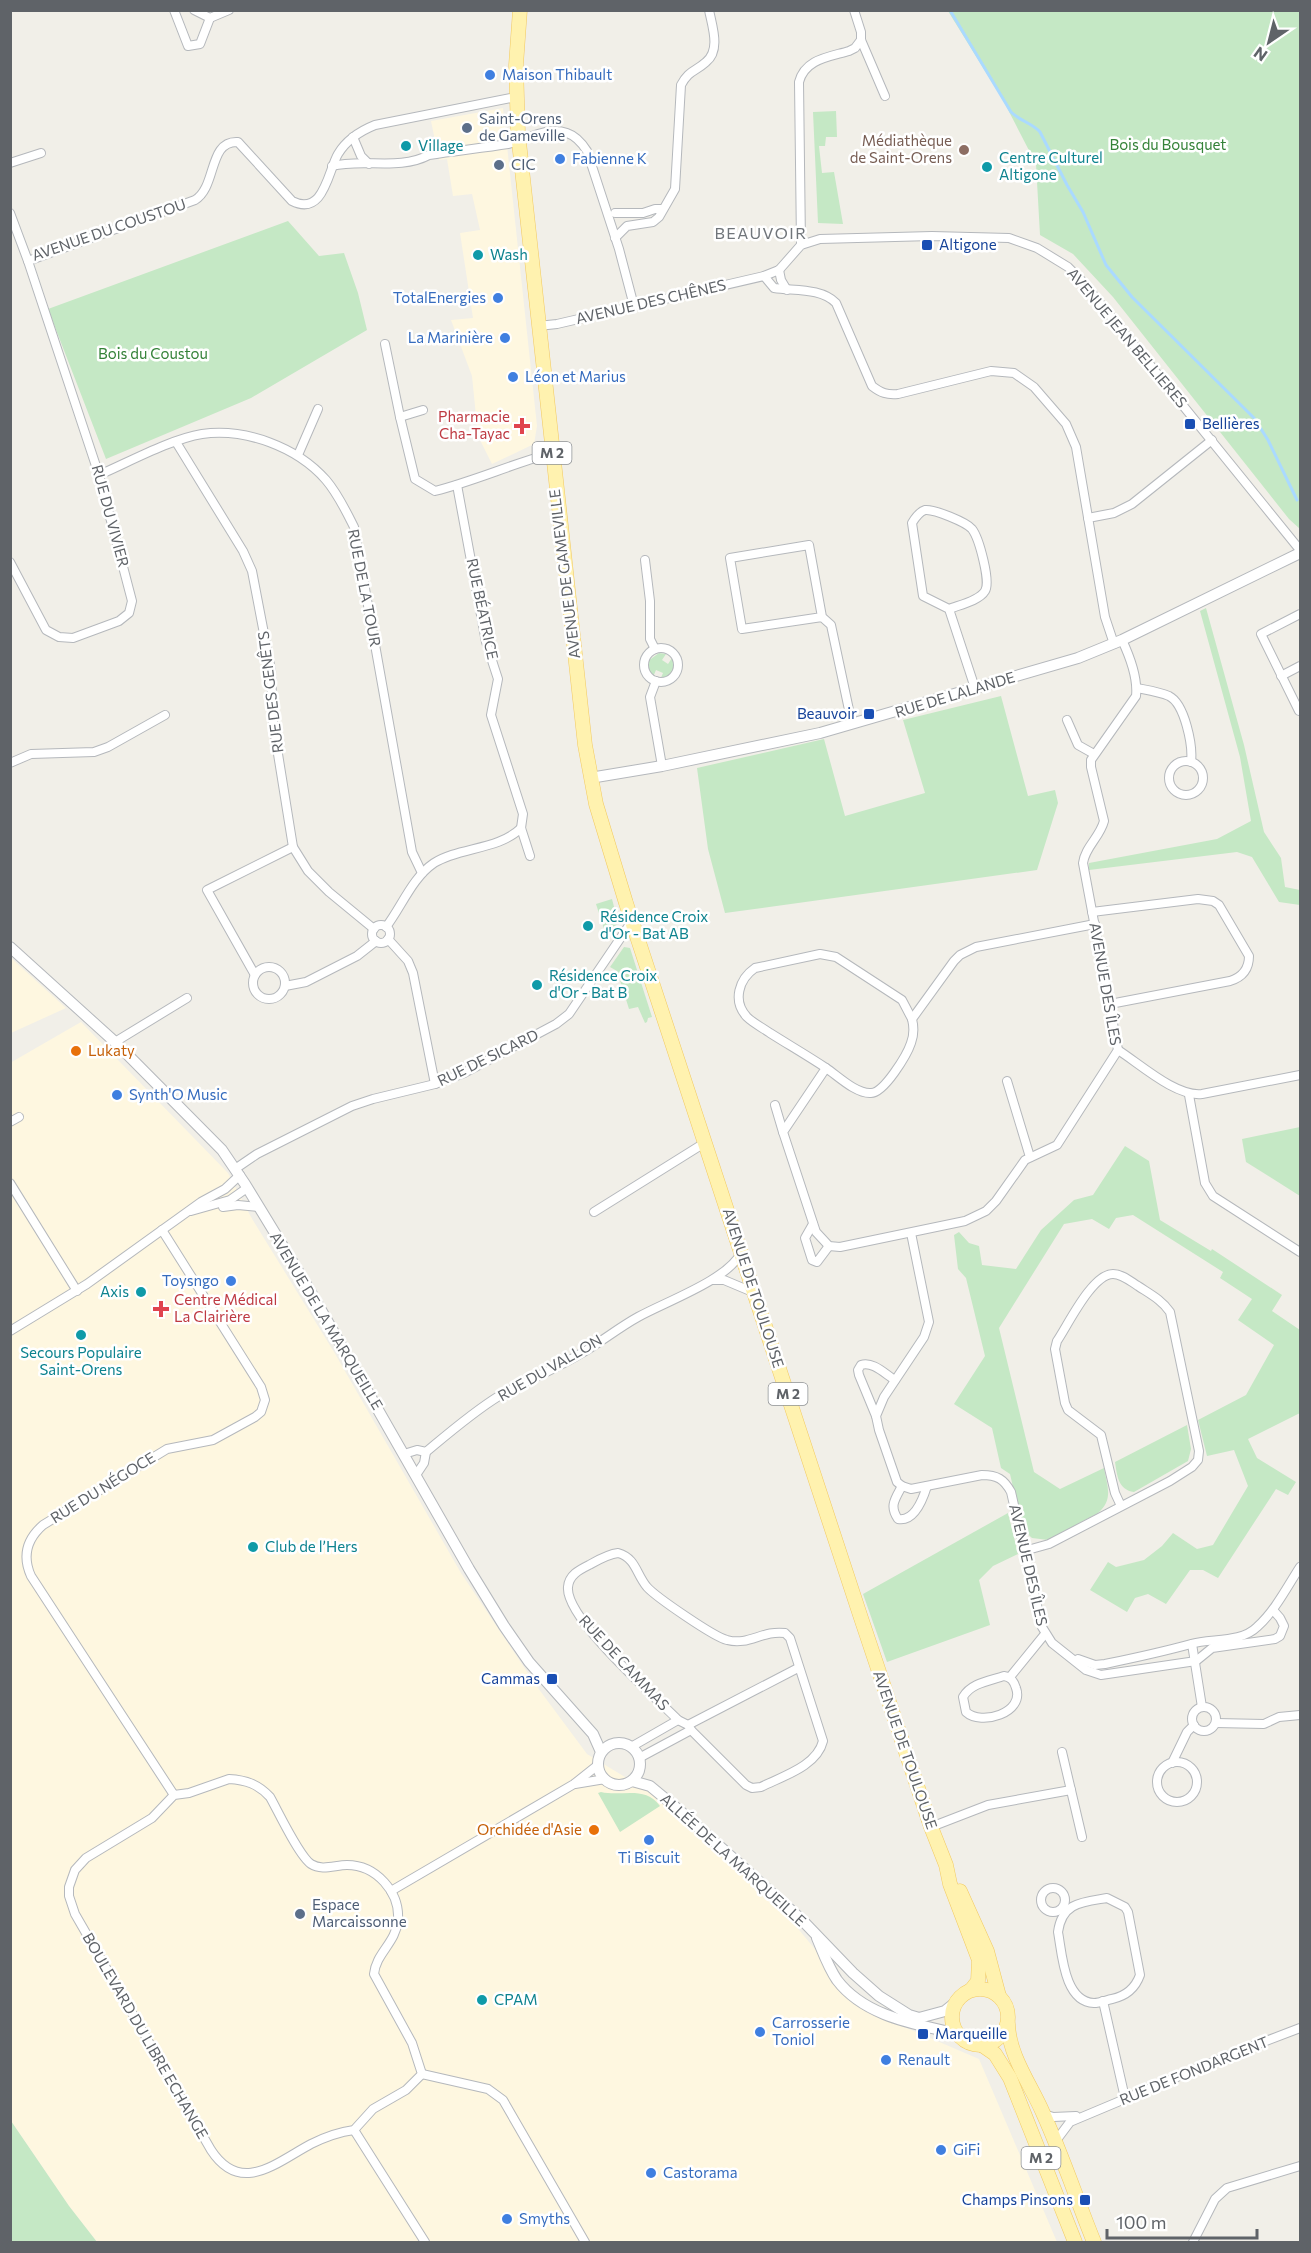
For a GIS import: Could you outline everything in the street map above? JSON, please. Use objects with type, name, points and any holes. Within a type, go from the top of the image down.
[{"type":"main road","name":"AVENUE DE GAMEVILLE","points":[[520,10],[516,97],[519,140],[552,453],[590,778]]},
{"type":"main road","name":"AVENUE DE TOULOUSE","points":[[590,778],[632,921],[931,1827],[946,1865],[981,1937],[999,1996]]},
{"type":"main road","name":"AVENUE DE TOULOUSE","points":[[946,1865],[950,1884],[979,1960],[978,1981],[971,1990]]},
{"type":"main road","points":[[986,1989],[999,1996],[1007,2008],[1008,2024],[998,2039],[982,2045],[969,2043],[958,2034],[952,2022],[952,2009],[962,1995],[971,1990],[986,1989]]},
{"type":"main road","name":"M 2","points":[[1008,2024],[1008,2037],[1044,2114],[1094,2242]]},
{"type":"main road","name":"M 2","points":[[982,2045],[995,2054],[1010,2078],[1075,2242]]},
{"type":"street","points":[[174,10],[188,46],[200,44],[210,18],[229,10]]},
{"type":"street","points":[[194,10],[210,18]]},
{"type":"street","points":[[615,238],[627,226],[652,222],[659,216],[675,189],[681,85],[687,74],[706,63],[711,56],[713,29],[709,10]]},
{"type":"street","points":[[854,10],[861,32],[861,40],[885,96]]},
{"type":"street","points":[[861,40],[855,48],[849,51],[807,64],[801,73],[801,245],[778,270],[764,276],[774,288],[828,295],[836,303],[872,386],[888,395],[992,371],[1014,373],[1034,387],[1066,424],[1076,447],[1105,617],[1131,662],[1137,688],[1132,704],[1094,754],[1078,746],[1067,720]]},
{"type":"street","points":[[333,166],[339,152],[358,132],[375,125],[516,97]]},
{"type":"street","points":[[333,166],[346,162],[369,165],[418,160],[429,155],[519,140],[538,133],[566,132],[581,142],[587,152],[634,306]]},
{"type":"street","points":[[353,137],[361,156],[369,165]]},
{"type":"street","name":"AVENUE DU COUSTOU","points":[[10,213],[28,261],[195,200],[205,192],[220,149],[227,142],[238,142],[292,201],[298,204],[307,203],[321,196],[326,189],[333,166]]},
{"type":"street","points":[[10,163],[41,153]]},
{"type":"street","points":[[604,202],[627,226]]},
{"type":"street","points":[[615,213],[643,213],[662,209]]},
{"type":"street","name":"AVENUE JEAN BELLIERES","points":[[801,245],[820,239],[932,236],[1010,238],[1037,248],[1068,267],[1082,281],[1212,440],[1300,551]]},
{"type":"street","name":"RUE DU VIVIER","points":[[10,562],[46,630],[58,637],[73,638],[119,621],[129,613],[132,601],[99,475],[28,261]]},
{"type":"street","points":[[778,270],[787,290]]},
{"type":"street","name":"AVENUE DES CHÊNES","points":[[538,327],[764,276]]},
{"type":"street","points":[[385,344],[415,479],[435,491],[518,462],[552,453]]},
{"type":"street","points":[[298,455],[318,409]]},
{"type":"street","points":[[400,417],[423,410]]},
{"type":"street","name":"RUE DE LA TOUR","points":[[99,475],[177,442],[201,435],[231,434],[265,441],[298,455],[326,480],[354,527],[412,852],[422,873]]},
{"type":"street","points":[[1088,518],[1114,513],[1132,504],[1212,440]]},
{"type":"street","name":"RUE DES GENÊTS","points":[[177,442],[243,551],[252,571],[271,670],[273,723],[293,847],[308,871],[329,892],[374,929]]},
{"type":"street","name":"RUE BÉATRICE","points":[[457,485],[486,642],[498,679],[491,715],[523,814],[521,828],[530,856]]},
{"type":"street","points":[[948,609],[982,596],[987,589],[988,580],[971,528],[932,510],[924,510],[912,523],[923,596],[948,609],[975,688]]},
{"type":"street","points":[[822,617],[742,629],[730,558],[809,545],[822,617],[831,625],[852,724]]},
{"type":"street","name":"RUE DE LALANDE","points":[[590,778],[759,747],[852,724],[1078,658],[1118,642],[1300,551]]},
{"type":"street","points":[[645,560],[650,601],[650,639],[655,649]]},
{"type":"street","points":[[1300,614],[1261,634],[1300,711]]},
{"type":"street","points":[[664,648],[673,652],[679,666],[672,678],[663,682],[656,681],[646,673],[644,664],[647,655],[655,649],[664,648]]},
{"type":"street","points":[[1281,676],[1300,667]]},
{"type":"street","points":[[656,681],[650,697],[662,766]]},
{"type":"street","points":[[1137,688],[1169,696],[1180,705],[1192,751],[1191,762]]},
{"type":"street","points":[[10,763],[31,754],[94,752],[108,747],[165,715]]},
{"type":"street","name":"AVENUE DES ÎLES","points":[[829,1246],[840,1247],[977,1217],[996,1201],[1020,1166],[1030,1157],[1057,1145],[1118,1050],[1083,869],[1083,858],[1103,827],[1104,821],[1091,767],[1094,754]]},
{"type":"street","points":[[1185,761],[1191,762],[1202,773],[1203,783],[1191,795],[1184,796],[1171,787],[1169,774],[1174,765],[1185,761]]},
{"type":"street","points":[[386,927],[422,873],[436,861],[507,838],[521,828]]},
{"type":"street","points":[[255,975],[265,968],[275,968],[283,975],[285,986],[280,995],[276,998],[264,998],[255,991],[253,986],[255,975],[207,890],[293,847]]},
{"type":"street","points":[[1092,912],[1198,899],[1213,901],[1225,912],[1249,956],[1247,969],[1238,979],[1110,1004]]},
{"type":"street","name":"RUE DE SICARD","points":[[10,1331],[77,1291],[209,1197],[225,1189],[237,1172],[256,1154],[352,1106],[435,1084],[464,1073],[556,1024],[568,1014],[632,921]]},
{"type":"street","points":[[912,1019],[954,961],[968,950],[1095,924]]},
{"type":"street","points":[[380,925],[386,927],[390,933],[388,939],[382,942],[376,941],[372,935],[374,929],[380,925]]},
{"type":"street","points":[[388,939],[408,961],[413,973],[435,1084]]},
{"type":"street","points":[[285,986],[306,982],[357,956],[376,941]]},
{"type":"street","name":"AVENUE DE LA MARQUEILLE","points":[[10,947],[115,1042],[222,1150],[315,1299],[469,1569],[513,1640],[529,1662],[593,1734],[601,1752]]},
{"type":"street","points":[[820,954],[829,955],[836,957],[896,996],[906,1006],[912,1019],[913,1035],[909,1049],[884,1086],[878,1092],[867,1093],[860,1091],[747,1016],[740,1001],[739,990],[747,974],[755,968],[820,954]]},
{"type":"street","points":[[115,1042],[187,998]]},
{"type":"street","points":[[1118,1050],[1189,1095],[1300,1075]]},
{"type":"street","points":[[783,1132],[826,1068]]},
{"type":"street","points":[[1007,1081],[1030,1157]]},
{"type":"street","points":[[1189,1095],[1208,1190],[1213,1196],[1300,1252]]},
{"type":"street","points":[[775,1105],[813,1224],[820,1238],[829,1246],[817,1262],[812,1260],[805,1238],[813,1224]]},
{"type":"street","points":[[594,1212],[706,1142]]},
{"type":"street","points":[[10,1183],[77,1291]]},
{"type":"street","points":[[188,1212],[234,1198],[247,1188]]},
{"type":"street","points":[[201,1209],[238,1205],[258,1206]]},
{"type":"street","name":"RUE DU NÉGOCE","points":[[162,1230],[261,1387],[264,1394],[263,1406],[255,1417],[222,1437],[203,1443],[167,1449],[44,1525],[32,1537],[28,1545],[26,1560],[31,1576],[174,1796]]},
{"type":"street","points":[[876,1416],[878,1407],[924,1337],[929,1322],[911,1233]]},
{"type":"street","name":"RUE DU VALLON","points":[[416,1475],[424,1463],[426,1452],[467,1418],[497,1398],[583,1353],[636,1318],[713,1280],[731,1267],[742,1252]]},
{"type":"street","points":[[1023,1551],[1049,1544],[1121,1506],[1192,1467],[1198,1460],[1199,1450],[1170,1312],[1164,1303],[1123,1276],[1112,1274],[1103,1276],[1092,1287],[1054,1349],[1065,1403],[1073,1416],[1101,1435],[1115,1492],[1121,1506]]},
{"type":"street","points":[[713,1280],[730,1282],[755,1293]]},
{"type":"street","points":[[895,1380],[871,1365],[861,1365],[858,1370],[876,1416],[894,1476],[902,1486],[892,1508],[898,1519],[906,1520],[913,1514],[925,1495],[927,1486]]},
{"type":"street","points":[[404,1454],[417,1450],[426,1452]]},
{"type":"street","name":"AVENUE DES ÎLES","points":[[902,1486],[911,1489],[982,1475],[1000,1478],[1011,1492],[1023,1551],[1045,1634],[1052,1643],[1086,1670],[1101,1675],[1196,1661],[1212,1648],[1275,1639],[1280,1636],[1284,1626],[1273,1610]]},
{"type":"street","name":"RUE DE CAMMAS","points":[[611,1554],[626,1555],[632,1561],[645,1585],[660,1599],[726,1640],[747,1642],[762,1634],[785,1633],[790,1638],[823,1741],[821,1751],[814,1759],[761,1787],[752,1788],[746,1785],[689,1728],[678,1720],[590,1631],[578,1615],[572,1604],[568,1586],[571,1578],[577,1572],[611,1554]]},
{"type":"street","name":"AVENUE DES ÎLES","points":[[1052,1643],[1080,1660],[1095,1665],[1178,1649],[1192,1644],[1244,1636],[1256,1629],[1273,1610],[1300,1567]]},
{"type":"street","points":[[1010,1677],[1045,1634]]},
{"type":"street","points":[[1192,1644],[1202,1707]]},
{"type":"street","points":[[639,1758],[798,1668]]},
{"type":"street","points":[[1004,1676],[1010,1677],[1018,1692],[1018,1699],[1009,1711],[976,1719],[966,1712],[963,1697],[967,1690],[1004,1676]]},
{"type":"street","points":[[1202,1707],[1214,1711],[1216,1723]]},
{"type":"street","points":[[1202,1707],[1193,1714],[1194,1725],[1200,1730],[1208,1731],[1216,1723],[1264,1724],[1279,1717],[1300,1715]]},
{"type":"street","name":"RUE DE CAMMAS","points":[[631,1747],[678,1720]]},
{"type":"street","points":[[1172,1763],[1184,1763],[1190,1767],[1197,1780],[1193,1795],[1184,1801],[1170,1801],[1159,1791],[1158,1776],[1166,1766],[1172,1763],[1187,1732],[1194,1725]]},
{"type":"street","name":"AVENUE DE LA MARQUEILLE","points":[[593,1734],[614,1744]]},
{"type":"street","points":[[614,1744],[625,1744],[631,1747],[639,1758],[639,1771],[632,1781],[620,1785],[605,1779],[598,1765],[601,1752],[614,1744]]},
{"type":"street","points":[[1062,1752],[1082,1837]]},
{"type":"street","points":[[422,2074],[412,2043],[374,1974],[377,1962],[391,1944],[397,1927],[396,1904],[391,1891],[574,1784],[598,1765]]},
{"type":"street","name":"ALLÉE DE LA MARQUEILLE","points":[[639,1771],[650,1786],[732,1857],[879,1996],[909,2015],[919,2018],[945,2011],[955,2003]]},
{"type":"street","points":[[574,1784],[605,1779]]},
{"type":"street","name":"BOULEVARD DU LIBRE ECHANGE","points":[[354,2130],[339,2132],[311,2144],[275,2166],[257,2173],[247,2174],[236,2171],[220,2162],[210,2150],[75,1914],[71,1905],[69,1887],[71,1878],[80,1864],[94,1852],[152,1818],[174,1796],[220,1781],[247,1781],[270,1797],[302,1853],[312,1865],[324,1868],[346,1865],[361,1867],[380,1878],[391,1891]]},
{"type":"street","name":"ALLÉE DE LA MARQUEILLE","points":[[632,1781],[650,1786]]},
{"type":"street","points":[[931,1827],[988,1805],[1071,1790]]},
{"type":"street","points":[[1064,1903],[1107,1898],[1125,1907],[1128,1912],[1140,1975],[1128,1993],[1121,1997],[1103,2001],[1086,2001],[1069,1986],[1058,1932],[1060,1913],[1064,1897],[1059,1890],[1052,1888],[1043,1892],[1041,1901],[1049,1911],[1060,1913],[1078,1903]]},
{"type":"street","name":"ALLÉE DE LA MARQUEILLE","points":[[816,1935],[836,1978],[857,1999],[900,2020],[958,2034]]},
{"type":"street","points":[[1103,2001],[1125,2098]]},
{"type":"street","name":"RUE DE FONDARGENT","points":[[1055,2142],[1070,2122],[1300,2028]]},
{"type":"street","points":[[422,2074],[406,2090],[373,2109],[354,2130],[425,2242]]},
{"type":"street","points":[[422,2074],[488,2089],[503,2100],[585,2242]]},
{"type":"street","name":"RUE DE FONDARGENT","points":[[1044,2114],[1053,2117],[1072,2117],[1088,2114]]},
{"type":"street","points":[[1193,2242],[1215,2199],[1227,2188],[1300,2166]]},
{"type":"shaded area","points":[[503,108],[537,426],[534,444],[492,464],[478,436],[472,376],[451,320],[473,318],[460,233],[480,230],[472,194],[453,196],[447,159],[439,160],[431,121]]},
{"type":"shaded area","points":[[10,957],[66,1008],[11,1033],[10,1033]]},
{"type":"shaded area","points":[[81,1022],[228,1173],[251,1217],[334,1352],[461,1573],[538,1688],[587,1754],[668,1803],[780,1907],[853,1995],[902,2026],[979,2059],[1057,2242],[97,2242],[69,2206],[11,2121],[10,1063]]},
{"type":"green space","name":"Bois du Bousquet","points":[[948,11],[1300,11],[1300,529],[1289,519],[1113,297],[1073,254],[1040,235],[1036,164],[1003,100]]},
{"type":"green space","points":[[836,111],[837,137],[826,137],[825,146],[819,146],[822,173],[834,172],[843,224],[818,223],[813,112]]},
{"type":"green space","name":"Bois du Coustou","points":[[288,221],[319,256],[344,253],[358,293],[367,330],[251,398],[106,459],[48,309]]},
{"type":"green space","points":[[1206,608],[1244,745],[1264,832],[1281,858],[1285,887],[1300,890],[1300,905],[1279,902],[1252,857],[1237,852],[1089,870],[1089,863],[1217,839],[1251,821],[1240,757],[1200,611]]},
{"type":"green space","points":[[659,653],[666,654],[662,660],[668,664],[672,658],[674,669],[671,676],[660,680],[663,673],[656,670],[653,677],[648,672],[648,661]]},
{"type":"green space","points":[[1001,696],[1028,796],[1055,790],[1058,803],[1037,870],[725,913],[708,849],[697,768],[824,739],[845,816],[925,793],[903,720]]},
{"type":"green space","points":[[612,899],[618,922],[607,938],[596,904]]},
{"type":"green space","points":[[624,947],[630,948],[652,1017],[648,1018],[645,1023],[638,1007],[629,1009],[617,971],[610,967]]},
{"type":"green space","points":[[1300,1127],[1300,1196],[1246,1162],[1242,1139]]},
{"type":"green space","points":[[1125,1146],[1149,1161],[1160,1220],[1211,1251],[1212,1249],[1282,1295],[1272,1311],[1300,1330],[1300,1413],[1248,1439],[1257,1458],[1296,1482],[1288,1495],[1276,1489],[1218,1578],[1203,1570],[1190,1570],[1166,1604],[1148,1594],[1135,1598],[1127,1612],[1090,1590],[1108,1562],[1116,1567],[1144,1560],[1162,1546],[1173,1533],[1197,1549],[1213,1545],[1248,1486],[1234,1450],[1207,1456],[1198,1420],[1246,1395],[1274,1345],[1238,1320],[1252,1299],[1220,1278],[1223,1272],[1133,1215],[1116,1218],[1109,1229],[1092,1219],[1064,1224],[999,1328],[1034,1472],[1060,1489],[1104,1468],[1108,1498],[1103,1508],[1098,1513],[1048,1540],[1032,1538],[1023,1530],[1010,1474],[1001,1468],[992,1428],[954,1404],[985,1356],[966,1278],[958,1269],[954,1235],[959,1232],[969,1243],[979,1246],[982,1265],[1016,1269],[1041,1230],[1074,1200],[1093,1195]]},
{"type":"green space","points":[[1187,1425],[1191,1449],[1188,1461],[1134,1492],[1121,1485],[1115,1462]]},
{"type":"green space","points":[[1008,1513],[1018,1554],[993,1566],[979,1580],[990,1625],[887,1662],[863,1594]]},
{"type":"green space","points":[[598,1793],[640,1794],[654,1800],[660,1806],[620,1832]]},
{"type":"green space","points":[[11,2121],[69,2206],[97,2242],[11,2242]]},
{"type":"waterway","points":[[951,12],[1011,112],[1040,132],[1083,212],[1106,265],[1132,297],[1254,418],[1268,440],[1297,500]]},
{"type":"place","name":"Maison Thibault","points":[[490,75]]},
{"type":"place","name":"Saint-Orens de Gameville","points":[[467,128]]},
{"type":"place","name":"Village","points":[[406,146]]},
{"type":"place","name":"Médiathèque de Saint-Orens","points":[[964,150]]},
{"type":"place","name":"Fabienne K","points":[[560,159]]},
{"type":"place","name":"CIC","points":[[499,165]]},
{"type":"place","name":"Centre Culturel Altigone","points":[[987,167]]},
{"type":"place","name":"Altigone","points":[[927,245]]},
{"type":"place","name":"Wash","points":[[478,255]]},
{"type":"place","name":"TotalEnergies","points":[[498,298]]},
{"type":"place","name":"La Marinière","points":[[505,338]]},
{"type":"place","name":"Léon et Marius","points":[[513,377]]},
{"type":"place","name":"Bellières","points":[[1190,424]]},
{"type":"place","name":"Pharmacie Cha-Tayac","points":[[522,426]]},
{"type":"place","name":"Beauvoir","points":[[869,714]]},
{"type":"place","name":"Résidence Croix d'Or - Bat AB","points":[[588,926]]},
{"type":"place","name":"Résidence Croix d'Or - Bat B","points":[[537,985]]},
{"type":"place","name":"Lukaty","points":[[76,1051]]},
{"type":"place","name":"Synth'O Music","points":[[117,1095]]},
{"type":"place","name":"Toysngo","points":[[231,1281]]},
{"type":"place","name":"Axis","points":[[141,1292]]},
{"type":"place","name":"Centre Médical La Clairière","points":[[161,1309]]},
{"type":"place","name":"Secours Populaire Saint-Orens","points":[[81,1335]]},
{"type":"place","name":"Club de l’Hers","points":[[253,1547]]},
{"type":"place","name":"Cammas","points":[[552,1679]]},
{"type":"place","name":"Orchidée d'Asie","points":[[594,1830]]},
{"type":"place","name":"Ti Biscuit","points":[[649,1840]]},
{"type":"place","name":"Espace Marcaissonne","points":[[300,1914]]},
{"type":"place","name":"CPAM","points":[[482,2000]]},
{"type":"place","name":"Carrosserie Toniol","points":[[760,2032]]},
{"type":"place","name":"Marqueille","points":[[923,2034]]},
{"type":"place","name":"Renault","points":[[886,2060]]},
{"type":"place","name":"GiFi","points":[[941,2150]]},
{"type":"place","name":"Castorama","points":[[651,2173]]},
{"type":"place","name":"Champs Pinsons","points":[[1085,2200]]},
{"type":"place","name":"Smyths","points":[[507,2219]]},
{"type":"district","name":"BEAUVOIR","points":[[761,233]]}]
